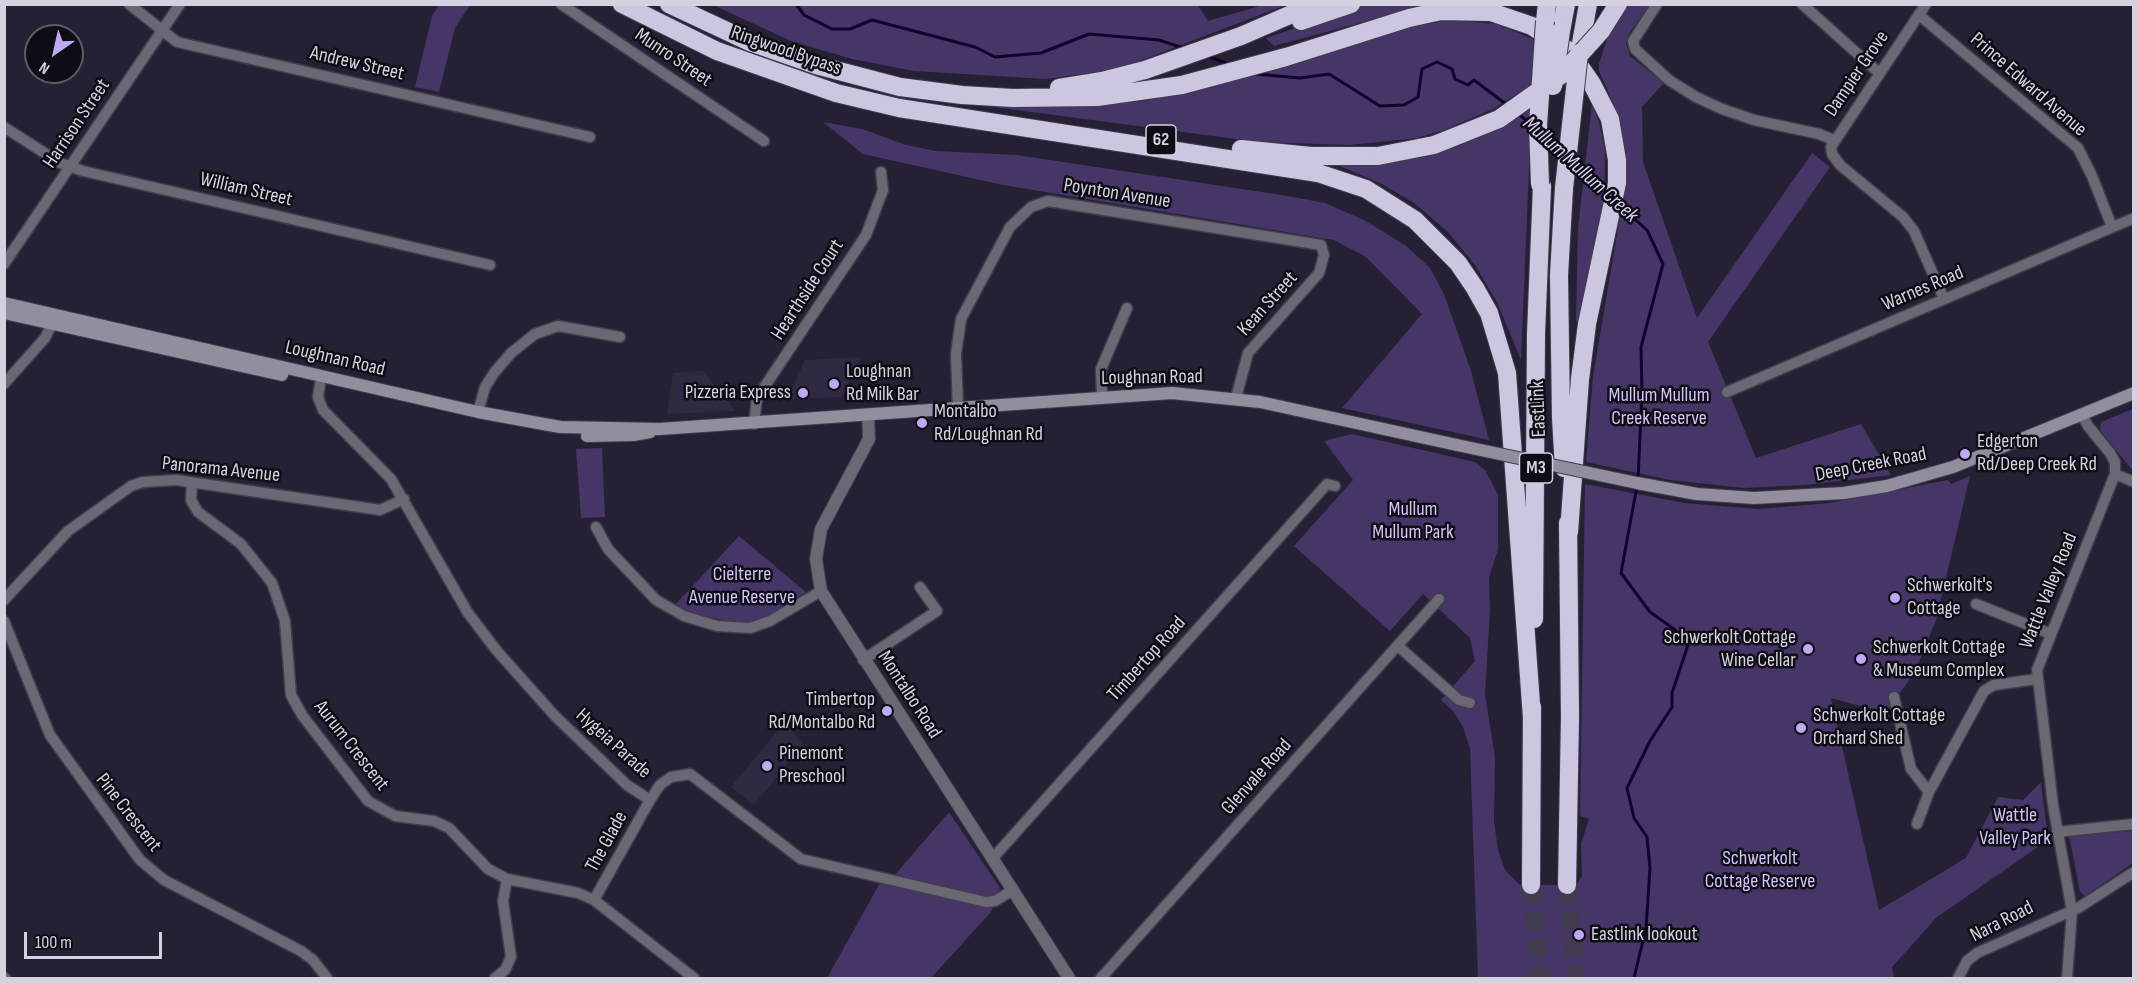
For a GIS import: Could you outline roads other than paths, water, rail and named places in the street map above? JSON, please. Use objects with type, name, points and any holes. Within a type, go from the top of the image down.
[{"type":"highway","name":"Ringwood Bypass","points":[[622,4],[717,51],[804,84],[869,102],[944,115]]},
{"type":"highway","name":"Ringwood Bypass","points":[[669,4],[779,54],[851,74]]},
{"type":"highway","points":[[851,74],[948,87],[1014,91],[1080,85],[1145,70],[1241,36],[1316,4]]},
{"type":"highway","points":[[1241,36],[1305,20],[1351,4]]},
{"type":"highway","name":"EastLink","points":[[1531,885],[1536,334],[1541,185],[1551,19],[1566,4]]},
{"type":"highway","name":"EastLink","points":[[1567,885],[1569,532],[1561,418],[1559,275],[1567,142],[1588,4]]},
{"type":"highway","name":"62","points":[[944,115],[1263,152],[1311,156],[1378,156],[1434,145],[1499,119],[1561,75],[1601,31],[1618,4]]},
{"type":"highway","points":[[851,74],[900,87],[962,95],[1013,98],[1097,97],[1182,85],[1286,57],[1409,18],[1441,11],[1467,10],[1511,18],[1532,26],[1570,52],[1580,64],[1606,110],[1614,135],[1617,160],[1617,183],[1587,324],[1580,379],[1569,532]]},
{"type":"highway","points":[[944,115],[1318,173],[1366,189],[1390,202],[1438,241],[1458,263],[1489,313],[1507,373],[1532,718]]},
{"type":"main road","name":"Loughnan Road","points":[[4,303],[478,412],[560,427],[660,429],[754,424],[1172,393],[1236,398],[1637,483]]},
{"type":"main road","name":"Loughnan Road","points":[[4,313],[551,433],[603,437],[633,435],[660,429]]},
{"type":"main road","name":"Deep Creek Road","points":[[1637,483],[1697,494],[1754,498],[1844,493],[1906,481],[1953,467],[2133,393]]},
{"type":"street","name":"Andrew Street","points":[[129,4],[177,42],[590,137]]},
{"type":"street","name":"Harrison Street","points":[[4,264],[180,4]]},
{"type":"street","name":"Munro Street","points":[[561,4],[764,141]]},
{"type":"street","points":[[1657,4],[1633,41],[1635,49],[1652,67],[1696,97],[1754,120],[1819,134],[1834,140]]},
{"type":"street","points":[[1802,4],[1879,73]]},
{"type":"street","name":"Dampier Grove","points":[[1926,4],[1834,140],[1832,154],[1840,165],[1903,217],[1914,231],[1944,299]]},
{"type":"street","name":"Prince Edward Avenue","points":[[1918,15],[2078,148],[2112,227]]},
{"type":"street","name":"William Street","points":[[4,127],[70,167],[490,266]]},
{"type":"street","name":"Hearthside Court","points":[[754,424],[757,398],[866,235],[884,190],[881,172]]},
{"type":"street","name":"Poynton Avenue","points":[[958,409],[956,354],[961,319],[1010,227],[1031,207],[1048,201],[1312,242]]},
{"type":"street","name":"Warnes Road","points":[[1727,392],[2133,218]]},
{"type":"street","name":"Kean Street","points":[[1236,398],[1248,353],[1319,273],[1324,250],[1321,245],[1312,242]]},
{"type":"street","points":[[1102,398],[1101,369],[1127,308]]},
{"type":"street","points":[[4,384],[45,338],[52,324]]},
{"type":"street","points":[[478,412],[485,387],[494,373],[512,352],[535,334],[558,326],[620,338]]},
{"type":"street","name":"Hygeia Parade","points":[[320,384],[318,397],[323,410],[386,474],[404,499],[468,614],[497,651],[555,716],[627,785],[650,800],[660,785],[671,777],[690,774],[801,859],[986,902],[995,901],[1013,890]]},
{"type":"street","name":"Montalbo Road","points":[[868,415],[869,439],[821,529],[816,559],[821,591],[863,660],[1069,978]]},
{"type":"street","points":[[2082,415],[2110,453],[2115,462],[2115,474],[2133,482]]},
{"type":"street","name":"Wattle Valley Road","points":[[2067,978],[2072,911],[2058,832],[2037,670],[2115,474]]},
{"type":"street","name":"Panorama Avenue","points":[[4,600],[68,531],[131,486],[156,479],[380,510],[404,499]]},
{"type":"street","name":"Timbertop Road","points":[[993,858],[1329,482]]},
{"type":"street","name":"Aurum Crescent","points":[[192,483],[194,507],[241,544],[272,584],[285,621],[291,695],[302,715],[368,801],[395,816],[434,821],[449,828],[488,869],[507,879],[578,893],[594,900],[693,978]]},
{"type":"street","points":[[596,527],[608,549],[656,600],[684,616],[717,626],[750,628],[770,621],[821,591]]},
{"type":"street","points":[[863,660],[937,611],[920,587]]},
{"type":"street","name":"Glenvale Road","points":[[1101,978],[1439,599]]},
{"type":"street","points":[[1976,604],[2051,634]]},
{"type":"street","name":"Pine Crescent","points":[[4,621],[50,735],[140,860],[164,880],[301,951],[313,960],[327,978]]},
{"type":"street","points":[[1398,646],[1459,700],[1470,703]]},
{"type":"street","points":[[1917,824],[1929,792],[1984,691],[1994,685],[2037,679]]},
{"type":"street","points":[[1894,697],[1911,769],[1929,792]]},
{"type":"street","name":"The Glade","points":[[594,900],[650,800]]},
{"type":"street","points":[[2058,832],[2133,824]]},
{"type":"street","points":[[2072,911],[2133,872]]},
{"type":"street","points":[[495,978],[505,970],[511,957],[503,901],[507,879]]},
{"type":"street","name":"Nara Road","points":[[1958,978],[1967,961],[1977,953],[2058,915],[2072,911]]},
{"type":"waterway","name":"Mullum Mullum Creek","points":[[796,4],[804,15],[832,29],[850,29],[872,20],[975,47],[995,57],[1041,53],[1089,34],[1159,40],[1183,48]]},
{"type":"waterway","name":"Mullum Mullum Creek","points":[[1207,56],[1229,64]]},
{"type":"waterway","name":"Mullum Mullum Creek","points":[[1255,74],[1300,78],[1329,74],[1380,106],[1404,105],[1418,97],[1422,69],[1437,62],[1452,69],[1455,79],[1468,85],[1474,80],[1507,105]]},
{"type":"waterway","name":"Mullum Mullum Creek","points":[[1517,113],[1530,123]]},
{"type":"waterway","name":"Mullum Mullum Creek","points":[[1546,139],[1562,151]]},
{"type":"waterway","name":"Mullum Mullum Creek","points":[[1574,161],[1608,193]]},
{"type":"waterway","name":"Mullum Mullum Creek","points":[[1619,205],[1647,230],[1663,264],[1641,347],[1642,393],[1638,480]]},
{"type":"waterway","name":"Mullum Mullum Creek","points":[[1634,978],[1646,928],[1650,868],[1647,837],[1634,818],[1627,788],[1650,741],[1672,707],[1672,693],[1688,645],[1674,629],[1650,612],[1621,573],[1637,486]]},
{"type":"tunnel","points":[[1531,885],[1540,978]]},
{"type":"tunnel","points":[[1567,885],[1577,978]]},
{"type":"place","name":"Loughnan Rd Milk Bar","points":[[834,384]]},
{"type":"place","name":"Pizzeria Express","points":[[803,393]]},
{"type":"place","name":"Montalbo Rd/Loughnan Rd","points":[[922,423]]},
{"type":"place","name":"Edgerton Rd/Deep Creek Rd","points":[[1965,454]]},
{"type":"place","name":"Schwerkolt's Cottage","points":[[1895,598]]},
{"type":"place","name":"Schwerkolt Cottage Wine Cellar","points":[[1808,649]]},
{"type":"place","name":"Schwerkolt Cottage & Museum Complex","points":[[1861,659]]},
{"type":"place","name":"Timbertop Rd/Montalbo Rd","points":[[887,711]]},
{"type":"place","name":"Schwerkolt Cottage Orchard Shed","points":[[1801,728]]},
{"type":"place","name":"Pinemont Preschool","points":[[767,766]]},
{"type":"place","name":"Eastlink lookout","points":[[1579,935]]},
{"type":"park label","name":"Mullum Mullum Creek Reserve","points":[[1659,408]]},
{"type":"park label","name":"Mullum Mullum Park","points":[[1413,522]]},
{"type":"park label","name":"Cielterre Avenue Reserve","points":[[742,586]]},
{"type":"park label","name":"Wattle Valley Park","points":[[2015,828]]},
{"type":"park label","name":"Schwerkolt Cottage Reserve","points":[[1760,870]]}]
